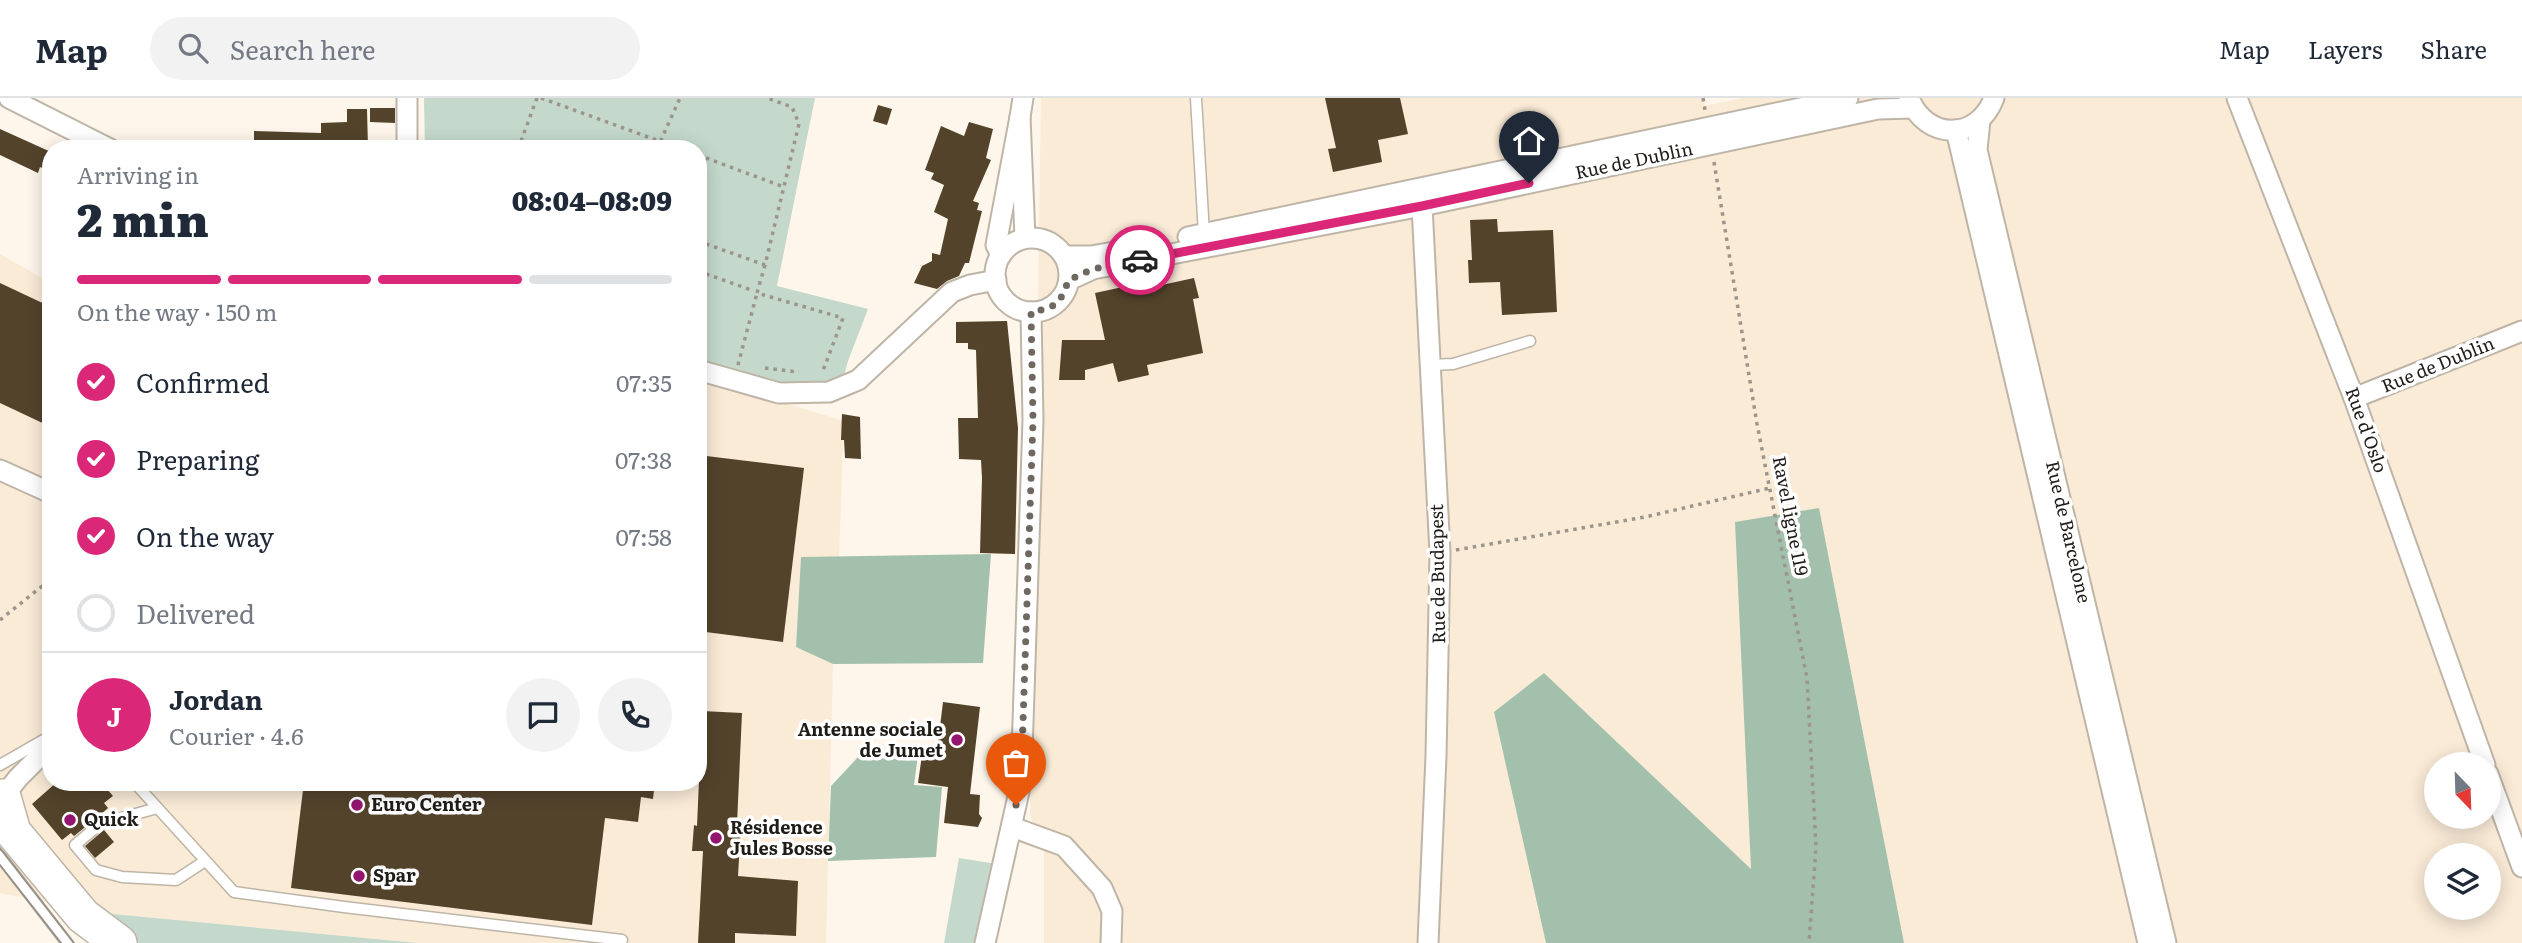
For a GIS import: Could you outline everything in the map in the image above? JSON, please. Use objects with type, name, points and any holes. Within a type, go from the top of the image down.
[{"type":"highway","points":[[1,781],[13,832],[83,916],[119,943]]},
{"type":"street","points":[[9,98],[92,140]]},
{"type":"street","points":[[407,98],[407,140]]},
{"type":"street","name":"Rue de Dublin","points":[[1069,280],[1093,269],[1422,206],[1710,136],[1848,98]]},
{"type":"street","points":[[1911,103],[1921,118],[1931,125],[1943,130],[1956,130],[1969,127],[1980,120],[1989,111],[1994,98]]},
{"type":"street","name":"Rue d'Oslo","points":[[2238,98],[2354,398],[2480,752]]},
{"type":"street","name":"Rue de Dublin","points":[[1064,256],[1091,256],[1710,136],[1911,103]]},
{"type":"street","points":[[1022,107],[1025,238]]},
{"type":"street","points":[[1001,255],[996,245],[1022,107]]},
{"type":"street","name":"Rue de Barcelone","points":[[1980,120],[1977,150],[2166,943]]},
{"type":"street","name":"Rue de Barcelone","points":[[1956,130],[2148,943]]},
{"type":"street","name":"Rue de Budapest","points":[[1422,206],[1440,553],[1436,755],[1427,943]]},
{"type":"street","points":[[1025,238],[1050,242],[1064,256],[1069,268],[1069,280],[1060,300],[1050,308],[1031,312],[1013,307],[1003,299],[996,280],[997,262],[1001,255],[1013,243],[1025,238]]},
{"type":"street","points":[[707,373],[779,393],[829,393],[859,380],[952,292],[996,280]]},
{"type":"street","points":[[985,943],[1021,783],[1033,420],[1031,312]]},
{"type":"street","name":"Rue de Dublin","points":[[2354,398],[2522,331]]},
{"type":"street","points":[[0,470],[42,489]]},
{"type":"street","points":[[1,781],[18,778],[42,754]]},
{"type":"street","points":[[2501,810],[2522,867]]},
{"type":"street","points":[[1012,827],[1064,846],[1102,888],[1112,911],[1111,943]]},
{"type":"lane","points":[[1196,98],[1204,234]]},
{"type":"lane","points":[[1429,365],[1453,365],[1530,341]]},
{"type":"lane","points":[[1,781],[42,744]]},
{"type":"lane","points":[[142,791],[234,892],[344,908],[622,940]]},
{"type":"lane","points":[[157,808],[100,824],[75,845],[96,870],[122,877],[176,880],[205,861]]},
{"type":"lane","points":[[0,856],[67,943]]},
{"type":"path","points":[[522,140],[539,98],[656,140]]},
{"type":"path","points":[[659,140],[680,98]]},
{"type":"path","points":[[738,365],[799,124],[792,107],[767,98]]},
{"type":"path","name":"Ravel ligne 119","points":[[1703,98],[1770,488],[1807,678],[1816,847],[1809,943]]},
{"type":"path","points":[[707,158],[784,187]]},
{"type":"path","points":[[707,245],[765,265]]},
{"type":"path","points":[[707,274],[843,318],[822,375]]},
{"type":"path","points":[[732,364],[750,366]]},
{"type":"path","points":[[762,368],[810,374]]},
{"type":"path","points":[[1440,553],[1645,517],[1770,488]]},
{"type":"path","points":[[0,620],[42,586]]},
{"type":"shaded area","points":[[1041,98],[1703,98],[1705,106],[1743,98],[2522,98],[2522,943],[1044,943],[1044,852],[1030,815]]},
{"type":"shaded area","points":[[0,254],[42,278],[42,791],[707,791],[707,380],[844,421],[839,557],[801,557],[796,646],[833,664],[826,943],[418,943],[102,913],[0,893]]},
{"type":"green space","points":[[424,98],[815,98],[777,286],[868,309],[841,387],[768,382],[707,363],[707,140],[425,140]]},
{"type":"green space","points":[[1819,508],[1904,943],[1546,943],[1494,712],[1544,673],[1751,869],[1735,522]]},
{"type":"green space","points":[[991,554],[983,663],[833,664],[796,647],[801,557]]},
{"type":"green space","points":[[860,755],[918,755],[914,785],[942,787],[936,857],[828,861],[831,786]]},
{"type":"green space","points":[[959,858],[1003,865],[990,943],[944,943]]},
{"type":"green space","points":[[102,913],[418,943],[122,943]]},
{"type":"building","points":[[1325,98],[1400,98],[1408,134],[1378,140],[1382,162],[1333,172],[1328,149],[1336,148]]},
{"type":"building","points":[[878,105],[892,109],[887,125],[873,121]]},
{"type":"building","points":[[370,108],[395,108],[395,123],[370,122]]},
{"type":"building","points":[[347,109],[367,109],[368,140],[254,140],[254,131],[321,133],[321,123],[347,122]]},
{"type":"building","points":[[969,122],[993,129],[986,158],[991,160],[973,201],[979,203],[977,210],[982,211],[969,263],[965,263],[959,276],[937,289],[914,283],[922,266],[932,261],[932,253],[940,255],[948,219],[934,212],[944,185],[931,179],[934,173],[925,170],[941,126],[964,136]]},
{"type":"building","points":[[0,129],[42,148],[42,168],[40,167],[38,173],[0,155]]},
{"type":"building","points":[[1497,219],[1498,232],[1553,230],[1557,312],[1502,315],[1500,282],[1469,283],[1468,260],[1472,260],[1470,220]]},
{"type":"building","points":[[1194,278],[1199,298],[1193,299],[1203,353],[1147,365],[1149,375],[1118,382],[1113,363],[1085,370],[1085,380],[1059,380],[1062,340],[1105,340],[1095,293],[1132,285],[1134,291]]},
{"type":"building","points":[[0,283],[42,303],[42,423],[0,403]]},
{"type":"building","points":[[1007,321],[1018,428],[1015,554],[980,553],[981,460],[959,459],[958,418],[978,418],[976,350],[968,349],[968,343],[956,343],[956,322]]},
{"type":"building","points":[[842,414],[860,417],[861,459],[845,458],[844,440],[841,440]]},
{"type":"building","points":[[707,456],[804,468],[783,642],[707,632]]},
{"type":"building","points":[[943,702],[980,707],[970,794],[980,795],[979,814],[982,818],[978,827],[944,823],[948,787],[918,783],[923,748],[937,751]]},
{"type":"building","name":"Résidence Jules Bosse","points":[[707,711],[742,713],[737,824],[741,825],[738,876],[798,881],[796,936],[735,933],[735,943],[698,943],[703,851],[692,851],[694,825],[697,826],[699,791],[707,791]]},
{"type":"building","name":"Quick","points":[[47,791],[109,791],[113,796],[104,803],[108,808],[98,817],[74,836],[71,833],[62,840],[32,804]]},
{"type":"building","points":[[303,791],[654,791],[653,799],[641,797],[638,822],[605,818],[592,925],[291,888]]},
{"type":"building","points":[[104,830],[114,842],[95,858],[85,846]]},
{"type":"tram line","points":[[0,848],[74,943]]},
{"type":"tram line","points":[[0,865],[61,943]]},
{"type":"way so far","points":[[1016,805],[1021,783],[1033,420],[1031,312],[1050,308],[1060,300],[1069,280],[1093,269],[1140,260]]},
{"type":"place","name":"Antenne sociale de Jumet","points":[[957,740]]},
{"type":"place","name":"Euro Center","points":[[357,805]]},
{"type":"place","name":"Quick","points":[[70,820]]},
{"type":"place","name":"Résidence Jules Bosse","points":[[716,838]]},
{"type":"place","name":"Spar","points":[[359,876]]},
{"type":"route","points":[[1140,260],[1529,183]]}]
